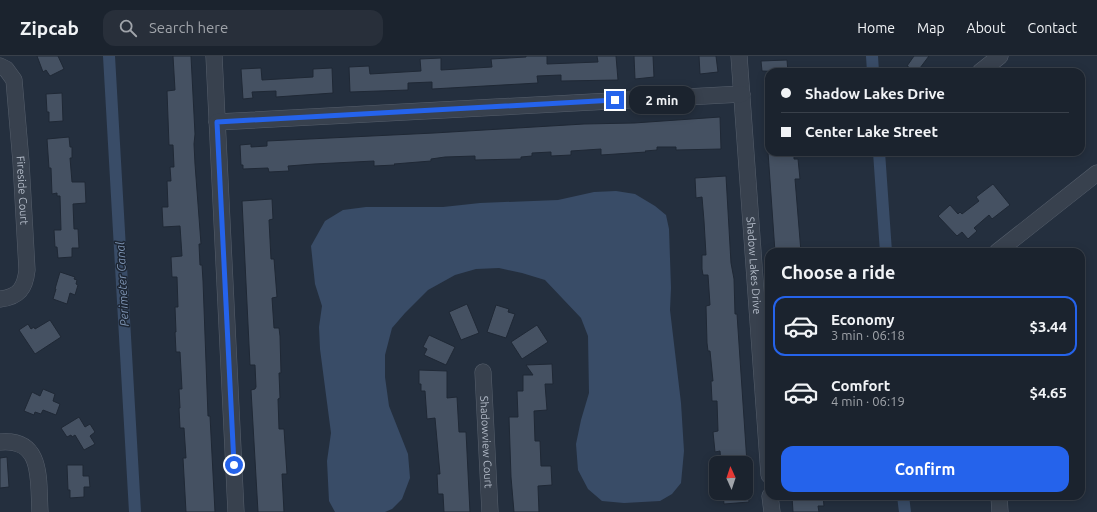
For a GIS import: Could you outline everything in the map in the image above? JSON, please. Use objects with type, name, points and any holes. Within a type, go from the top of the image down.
[{"type":"street","points":[[214,56],[236,512]]},
{"type":"street","name":"Shadow Lakes Drive","points":[[739,56],[765,419]]},
{"type":"street","points":[[985,68],[1000,56]]},
{"type":"street","name":"Fireside Court","points":[[0,299],[9,298],[19,292],[26,282],[27,270],[21,162],[14,80],[3,67]]},
{"type":"street","points":[[217,122],[742,94]]},
{"type":"street","points":[[1002,248],[1097,173]]},
{"type":"street","name":"Shadowview Court","points":[[483,372],[490,512]]},
{"type":"street","points":[[0,442],[17,443],[27,449],[36,460],[40,512]]},
{"type":"street","points":[[770,500],[772,512]]},
{"type":"street","points":[[999,500],[1000,512]]},
{"type":"water","points":[[616,191],[635,194],[655,206],[666,215],[669,229],[671,288],[670,310],[681,403],[684,451],[681,483],[672,494],[660,501],[624,503],[602,501],[588,489],[578,470],[576,444],[589,393],[588,336],[581,318],[545,280],[499,268],[476,269],[455,275],[428,290],[392,328],[385,355],[385,377],[389,406],[408,454],[410,478],[402,499],[392,509],[385,512],[335,512],[329,501],[327,461],[331,433],[320,349],[319,327],[322,306],[315,284],[311,246],[325,221],[343,210],[366,207],[443,207],[480,203],[558,200],[594,192]]},
{"type":"building","points":[[37,56],[58,56],[64,69],[50,76],[46,70],[43,72]]},
{"type":"building","points":[[173,56],[191,56],[195,164],[201,244],[199,244],[200,265],[202,265],[203,281],[208,416],[210,416],[215,512],[186,512],[183,458],[186,458],[184,428],[180,428],[179,408],[179,389],[182,389],[180,352],[176,352],[175,332],[175,307],[178,307],[177,277],[172,277],[171,257],[182,256],[180,226],[163,227],[162,207],[168,207],[167,181],[171,181],[170,167],[174,167],[173,145],[169,145],[167,91],[175,90]]},
{"type":"building","points":[[547,56],[547,64],[598,62],[597,56],[616,56],[618,80],[561,81],[561,75],[537,76],[538,83],[432,89],[432,82],[408,83],[408,90],[350,92],[349,67],[369,66],[370,74],[421,71],[420,59],[441,58],[441,70],[492,67],[491,59]]},
{"type":"building","points":[[634,56],[653,56],[654,77],[635,79]]},
{"type":"building","points":[[699,56],[716,56],[718,72],[700,74]]},
{"type":"building","points":[[914,56],[929,56],[920,68],[910,68],[907,66]]},
{"type":"building","points":[[787,60],[788,68],[765,68],[765,71],[762,71],[761,61]]},
{"type":"building","points":[[261,68],[262,80],[313,77],[313,69],[332,68],[333,93],[276,97],[276,91],[252,92],[253,98],[243,99],[241,69]]},
{"type":"building","points":[[62,93],[63,121],[49,122],[46,94]]},
{"type":"building","points":[[720,117],[721,149],[676,150],[676,147],[657,147],[657,150],[645,151],[646,152],[601,155],[601,149],[571,151],[571,155],[551,156],[551,152],[532,153],[532,156],[521,157],[521,159],[475,160],[475,156],[445,157],[431,159],[431,161],[394,164],[395,165],[374,166],[374,161],[314,164],[288,166],[289,171],[269,172],[268,168],[243,169],[243,165],[241,165],[240,145],[251,144],[251,147],[267,146],[267,141],[584,124],[634,123]]},
{"type":"building","points":[[69,137],[70,147],[72,147],[72,158],[70,158],[72,182],[85,182],[86,203],[73,204],[74,229],[78,229],[79,248],[72,248],[72,257],[58,258],[57,247],[55,247],[54,230],[61,230],[60,196],[57,196],[57,193],[52,194],[51,168],[49,168],[47,139]]},
{"type":"building","points":[[768,156],[794,156],[794,159],[798,159],[800,179],[795,179],[801,248],[775,248]]},
{"type":"building","points":[[726,176],[731,263],[734,279],[735,314],[737,314],[747,456],[720,456],[720,451],[715,452],[713,432],[718,431],[717,401],[712,401],[711,381],[713,381],[710,351],[708,351],[707,343],[706,306],[710,305],[708,275],[703,275],[702,269],[702,255],[706,255],[704,221],[702,197],[696,198],[695,178]]},
{"type":"building","points":[[993,184],[1010,205],[992,219],[989,215],[974,228],[977,231],[968,239],[962,232],[957,236],[938,216],[950,205],[958,214],[960,212],[962,214],[979,201],[976,197]]},
{"type":"building","points":[[272,199],[273,219],[269,220],[271,259],[274,259],[277,297],[272,298],[274,328],[279,328],[280,336],[281,373],[279,373],[280,398],[278,399],[279,429],[284,429],[287,474],[282,474],[284,512],[258,512],[251,390],[255,389],[256,387],[255,365],[250,365],[242,201]]},
{"type":"building","points":[[60,272],[75,277],[74,279],[77,280],[76,284],[78,285],[75,295],[70,293],[67,304],[53,299]]},
{"type":"building","points":[[467,304],[479,333],[461,340],[449,312]]},
{"type":"building","points":[[496,305],[509,309],[508,312],[515,314],[506,338],[487,332]]},
{"type":"building","points":[[50,320],[61,337],[35,354],[19,330],[28,324],[31,329],[34,327],[35,329]]},
{"type":"building","points":[[537,325],[548,342],[522,359],[511,342]]},
{"type":"building","points":[[429,335],[455,347],[446,365],[424,355],[427,349],[423,347]]},
{"type":"building","points":[[552,364],[553,384],[545,384],[547,410],[534,411],[535,441],[540,441],[541,466],[551,466],[552,485],[538,486],[539,512],[514,512],[509,417],[518,417],[517,391],[523,391],[523,375],[533,375],[526,365]]},
{"type":"building","points":[[419,370],[447,371],[447,398],[457,397],[459,432],[466,432],[470,512],[444,512],[443,494],[438,494],[437,474],[440,474],[435,418],[427,419],[425,391],[421,391],[421,384],[419,384]]},
{"type":"building","points":[[43,389],[55,394],[53,401],[60,404],[56,415],[43,410],[41,414],[35,412],[34,415],[24,411],[32,392],[40,396]]},
{"type":"building","points":[[79,417],[85,427],[90,424],[95,432],[90,436],[95,444],[84,450],[75,435],[72,437],[71,435],[67,437],[61,428]]},
{"type":"building","points":[[7,457],[9,487],[0,488],[0,458]]},
{"type":"building","points":[[67,465],[83,465],[83,476],[89,476],[90,487],[84,487],[84,497],[70,498],[70,490],[68,490]]},
{"type":"building","points":[[724,500],[749,500],[749,502],[724,504]]},
{"type":"building","points":[[792,500],[823,500],[824,506],[818,506],[819,512],[793,512]]},
{"type":"waterway","name":"Perimeter Canal","points":[[109,56],[135,512]]},
{"type":"waterway","points":[[872,56],[873,68]]},
{"type":"waterway","points":[[879,156],[886,248]]},
{"type":"waterway","points":[[904,500],[905,512]]},
{"type":"route","points":[[234,465],[217,122],[615,100]]}]
